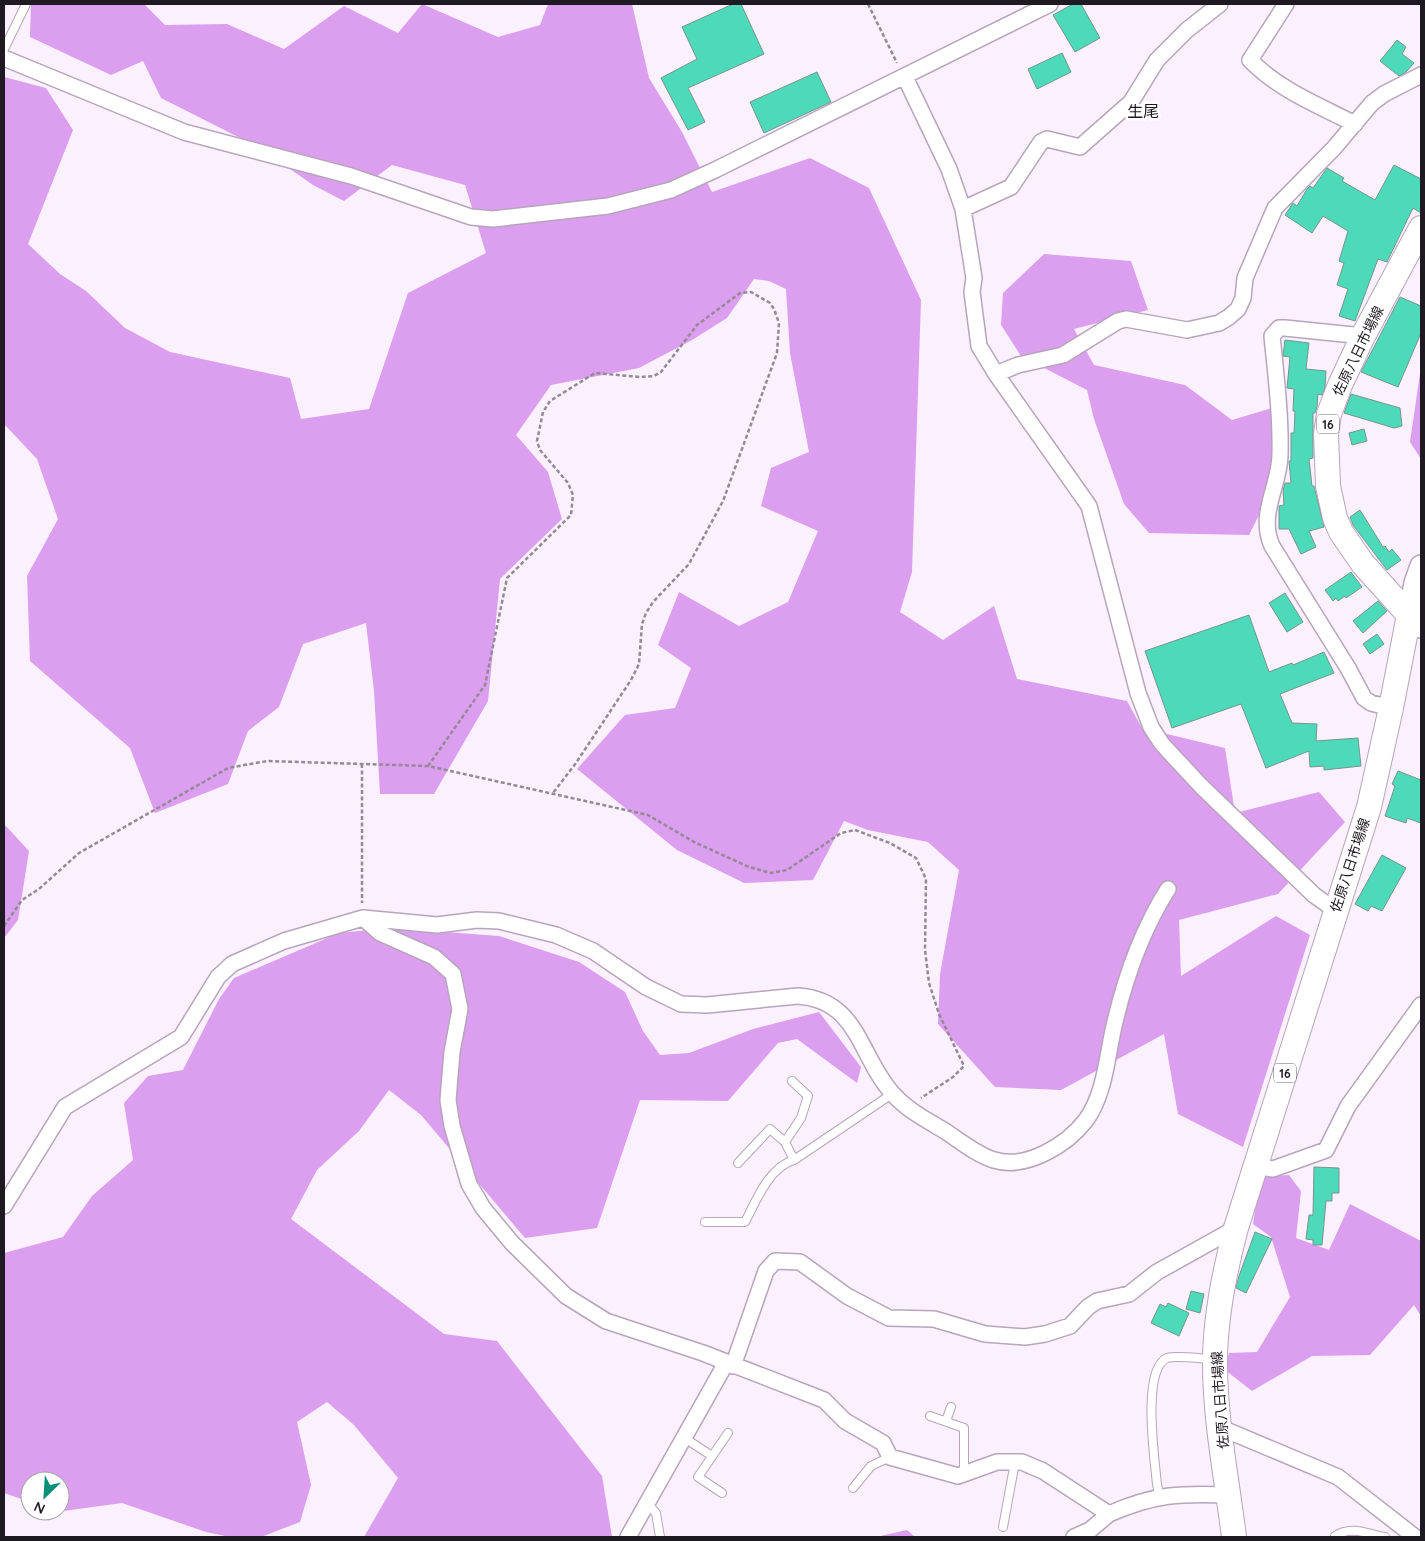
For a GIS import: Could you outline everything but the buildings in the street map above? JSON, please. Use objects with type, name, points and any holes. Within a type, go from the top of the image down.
[{"type":"main road","name":"佐原八日市場線","points":[[1234,1537],[1219,1427],[1215,1359],[1223,1279],[1236,1228],[1369,807],[1391,708],[1415,621],[1363,564],[1352,549],[1335,518],[1328,486],[1326,434],[1329,414],[1364,336],[1421,228]]},
{"type":"street","points":[[4,58],[184,132],[351,176],[471,217],[493,219],[608,206],[670,190],[905,77],[1050,4]]},
{"type":"street","points":[[963,209],[1011,187],[1041,142],[1047,139],[1080,147],[1131,102],[1157,60],[1181,36],[1220,4]]},
{"type":"street","points":[[1286,4],[1250,60],[1264,75],[1278,84],[1355,124]]},
{"type":"street","points":[[996,374],[1018,365],[1063,355],[1126,319],[1187,330],[1219,323],[1229,317],[1238,309],[1243,298],[1245,278],[1275,208],[1334,148],[1372,103],[1384,94],[1421,76]]},
{"type":"street","points":[[905,77],[949,169],[963,209],[974,278],[972,292],[979,346],[996,374],[1089,506],[1138,693],[1151,727],[1162,744],[1201,786],[1314,895],[1335,910]]},
{"type":"street","points":[[1364,336],[1279,328],[1272,336],[1280,459],[1266,523],[1267,535],[1272,546],[1348,668],[1358,690],[1370,703],[1391,708]]},
{"type":"street","points":[[1415,621],[1415,583],[1421,566]]},
{"type":"street","points":[[4,1206],[65,1107],[181,1036],[218,977],[232,964],[284,941],[363,918],[436,925],[477,920],[499,921],[556,934],[593,951],[646,986],[681,1004],[707,1005],[798,996],[813,997],[826,1002],[840,1011],[892,1094],[907,1107],[984,1155],[1004,1163],[1018,1163],[1038,1156],[1078,1130],[1088,1118],[1097,1098],[1129,972],[1152,914],[1168,889]]},
{"type":"street","points":[[363,918],[380,933],[434,958],[453,974],[460,1009],[452,1052],[448,1100],[452,1126],[469,1184],[483,1208],[512,1243],[566,1296],[606,1322],[703,1353],[824,1400],[844,1421],[883,1444],[890,1457],[958,1476],[997,1462],[1022,1462],[1044,1471],[1109,1514]]},
{"type":"street","points":[[1256,1166],[1273,1169],[1326,1150],[1348,1106],[1421,1005]]},
{"type":"street","points":[[628,1537],[683,1436],[730,1364],[766,1271],[775,1261],[800,1262],[847,1296],[890,1318],[934,1319],[985,1334],[1025,1337],[1045,1334],[1070,1326],[1088,1307],[1097,1301],[1129,1294],[1157,1272],[1236,1228]]},
{"type":"street","points":[[1219,1427],[1338,1476],[1415,1537]]},
{"type":"street","points":[[1080,1536],[1100,1523],[1109,1514],[1133,1503],[1160,1496],[1188,1494],[1229,1495]]},
{"type":"lane","points":[[4,49],[26,4]]},
{"type":"lane","points":[[785,1142],[801,1118],[808,1096],[792,1081]]},
{"type":"lane","points":[[706,1222],[745,1222],[762,1190],[785,1162],[794,1160],[892,1094]]},
{"type":"lane","points":[[738,1163],[770,1129],[785,1142],[794,1160]]},
{"type":"lane","points":[[1160,1496],[1157,1485],[1151,1400],[1154,1377],[1159,1364],[1169,1357],[1215,1359]]},
{"type":"lane","points":[[946,1421],[951,1408]]},
{"type":"lane","points":[[930,1416],[964,1428],[964,1474]]},
{"type":"lane","points":[[722,1493],[698,1477],[728,1433]]},
{"type":"lane","points":[[683,1436],[712,1456]]},
{"type":"lane","points":[[853,1488],[870,1466],[890,1457]]},
{"type":"lane","points":[[1004,1527],[1015,1462]]},
{"type":"lane","points":[[646,1502],[656,1513],[660,1537]]},
{"type":"lane","points":[[1335,1536],[1344,1530],[1356,1530],[1385,1537]]},
{"type":"path","points":[[868,4],[889,50],[905,77]]},
{"type":"path","points":[[428,766],[485,685],[507,578],[571,516],[573,495],[568,483],[540,450],[537,442],[543,412],[550,401],[595,373],[602,372],[640,377],[654,376],[668,365],[697,325],[734,296],[751,292],[761,297],[774,309],[779,323],[778,344],[773,367],[723,501],[689,564],[653,602],[646,613],[642,624],[639,664],[631,680],[553,793]]},
{"type":"path","points":[[4,926],[22,900],[39,889],[79,853],[228,768],[267,761],[428,766],[553,793],[648,816],[694,842],[749,867],[771,873],[788,870],[841,833],[855,830],[890,843],[916,858],[926,880],[925,950],[929,982],[939,1014],[964,1066],[953,1077],[907,1107]]},
{"type":"path","points":[[362,764],[363,918]]},
{"type":"shaded area","points":[[31,4],[144,4],[165,25],[227,24],[284,49],[344,6],[398,33],[422,4],[498,37],[540,25],[548,4],[632,4],[649,78],[682,132],[712,192],[810,158],[869,188],[921,300],[912,572],[900,612],[943,640],[994,606],[1017,679],[1127,701],[1142,728],[1225,748],[1235,813],[1319,792],[1345,822],[1278,894],[1179,920],[1181,976],[1276,916],[1310,935],[1243,1147],[1178,1114],[1164,1034],[1061,1090],[995,1087],[938,1024],[940,974],[959,870],[928,842],[868,830],[844,821],[813,880],[744,883],[677,850],[577,769],[625,715],[675,708],[691,668],[658,645],[679,592],[739,626],[788,602],[818,531],[761,506],[771,468],[809,452],[790,353],[786,289],[769,281],[754,279],[727,318],[692,340],[639,368],[551,385],[516,435],[548,472],[562,519],[500,579],[488,701],[434,794],[380,794],[374,691],[366,623],[303,644],[279,707],[248,731],[228,784],[155,813],[130,748],[30,661],[27,576],[58,519],[37,459],[4,424],[4,77],[46,88],[73,130],[28,244],[60,274],[86,291],[125,328],[170,352],[290,378],[301,419],[369,409],[408,293],[486,253],[465,185],[392,165],[344,201],[313,185],[260,148],[161,98],[143,61],[111,75],[30,37]]},
{"type":"shaded area","points":[[1044,254],[1131,261],[1148,310],[1074,329],[1094,365],[1185,385],[1232,420],[1275,407],[1273,487],[1249,535],[1149,533],[1124,504],[1094,419],[1087,390],[1021,356],[1001,325],[1003,293]]},
{"type":"shaded area","points":[[1421,367],[1421,459],[1410,442]]},
{"type":"shaded area","points":[[4,824],[29,851],[18,920],[4,938]]},
{"type":"shaded area","points":[[391,928],[499,936],[579,962],[625,992],[643,1031],[660,1055],[689,1053],[753,1029],[819,1012],[861,1067],[857,1083],[797,1039],[778,1043],[728,1101],[640,1100],[597,1228],[525,1238],[421,1115],[389,1090],[359,1131],[317,1170],[291,1219],[444,1334],[497,1341],[602,1476],[612,1537],[364,1537],[398,1478],[354,1425],[327,1402],[297,1422],[311,1485],[300,1522],[261,1537],[230,1537],[206,1532],[122,1503],[70,1510],[70,1471],[20,1471],[20,1499],[4,1493],[4,1253],[63,1237],[92,1196],[133,1160],[124,1103],[148,1076],[183,1070],[219,999],[234,978],[339,933]]},
{"type":"shaded area","points":[[1289,1175],[1301,1191],[1296,1238],[1329,1250],[1350,1204],[1421,1241],[1421,1316],[1414,1305],[1370,1355],[1312,1356],[1252,1391],[1225,1370],[1229,1353],[1257,1352],[1290,1297],[1271,1237],[1253,1224],[1260,1177]]},
{"type":"shaded area","points":[[907,1530],[915,1537],[876,1537]]},
{"type":"district","name":"生尾","points":[[1143,111]]}]
